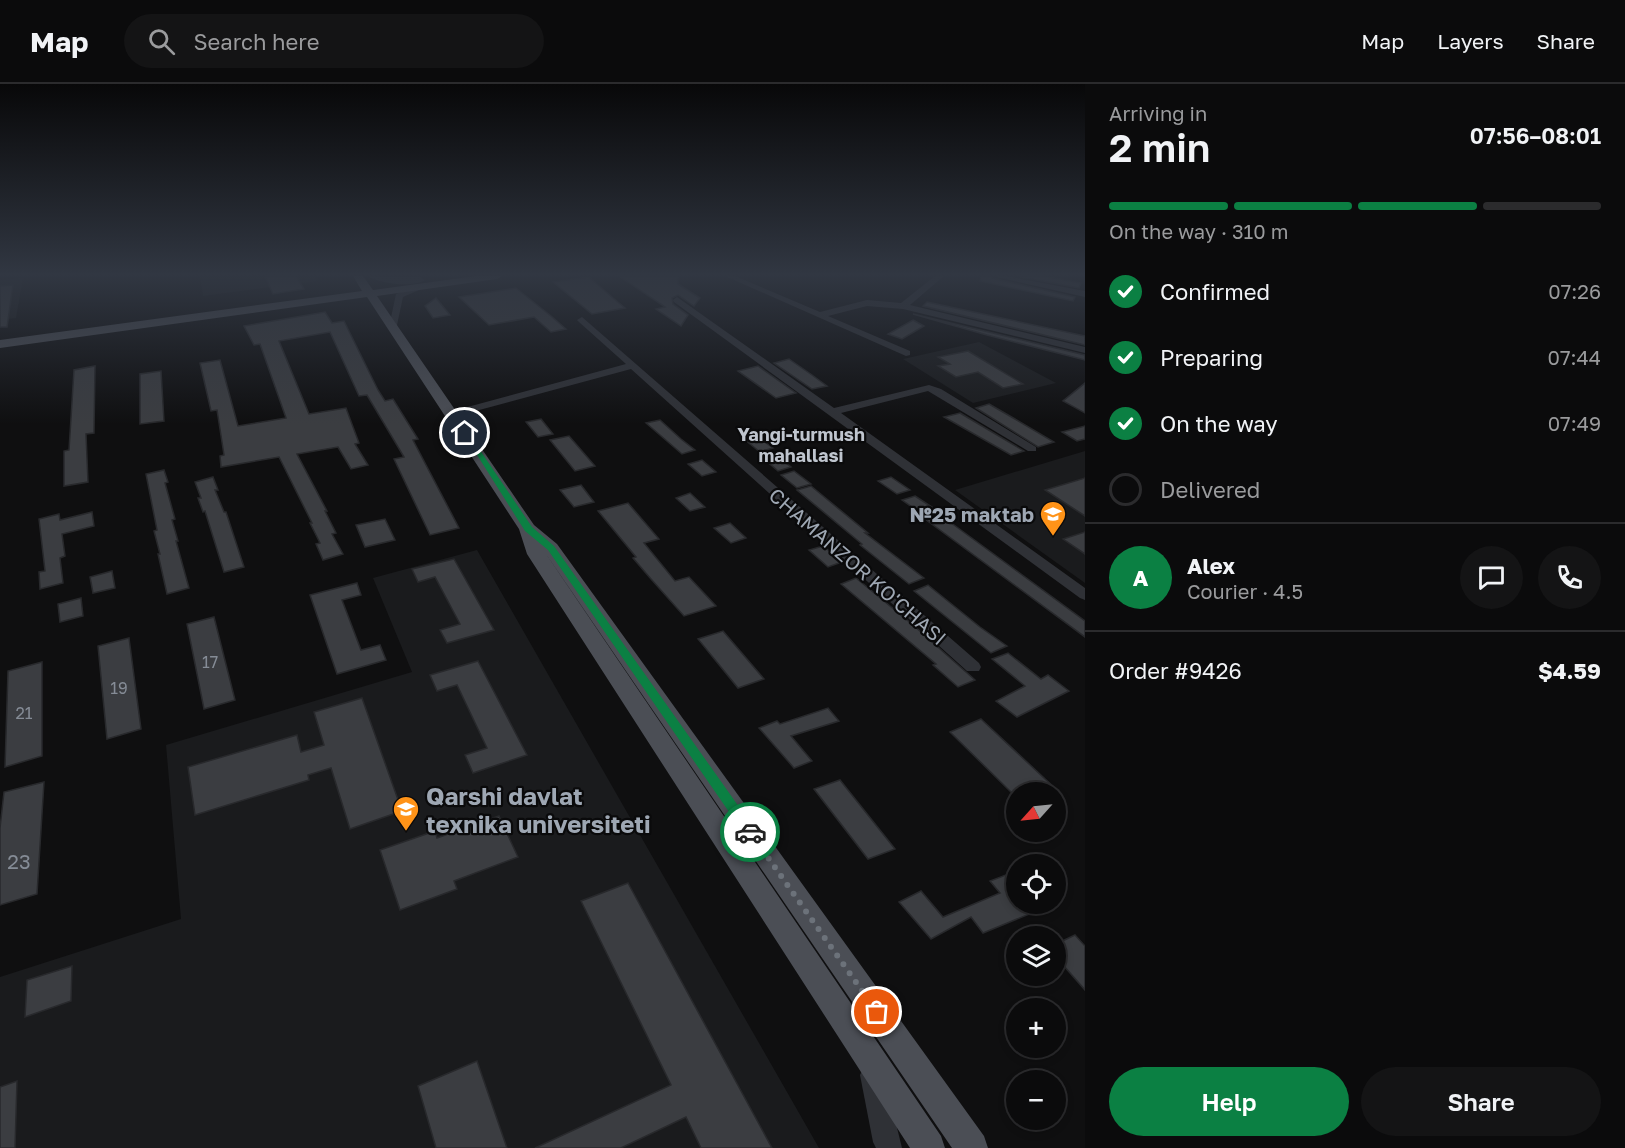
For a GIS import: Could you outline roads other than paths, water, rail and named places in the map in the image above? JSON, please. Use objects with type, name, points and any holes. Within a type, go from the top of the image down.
[{"type":"main road","points":[[0,338],[107,326]]},
{"type":"main road","points":[[0,344],[107,326]]},
{"type":"main road","points":[[392,326],[528,529],[536,554],[867,1051],[929,1148]]},
{"type":"main road","points":[[528,529],[551,548],[972,1148]]},
{"type":"street","name":"CHAMANZOR KO'CHASI","points":[[588,326],[973,667]]},
{"type":"street","points":[[713,326],[1085,595]]},
{"type":"street","points":[[844,326],[906,353]]},
{"type":"street","points":[[984,326],[1085,350]]},
{"type":"street","points":[[453,414],[632,366]]},
{"type":"street","points":[[833,412],[929,388],[1032,449]]},
{"type":"street","points":[[867,1051],[889,1148]]},
{"type":"place","name":"№25 maktab","points":[[1053,537]]},
{"type":"place","name":"Qarshi davlat texnika universiteti","points":[[406,832]]},
{"type":"district","name":"Yangi-turmush mahallasi","points":[[801,444]]}]
